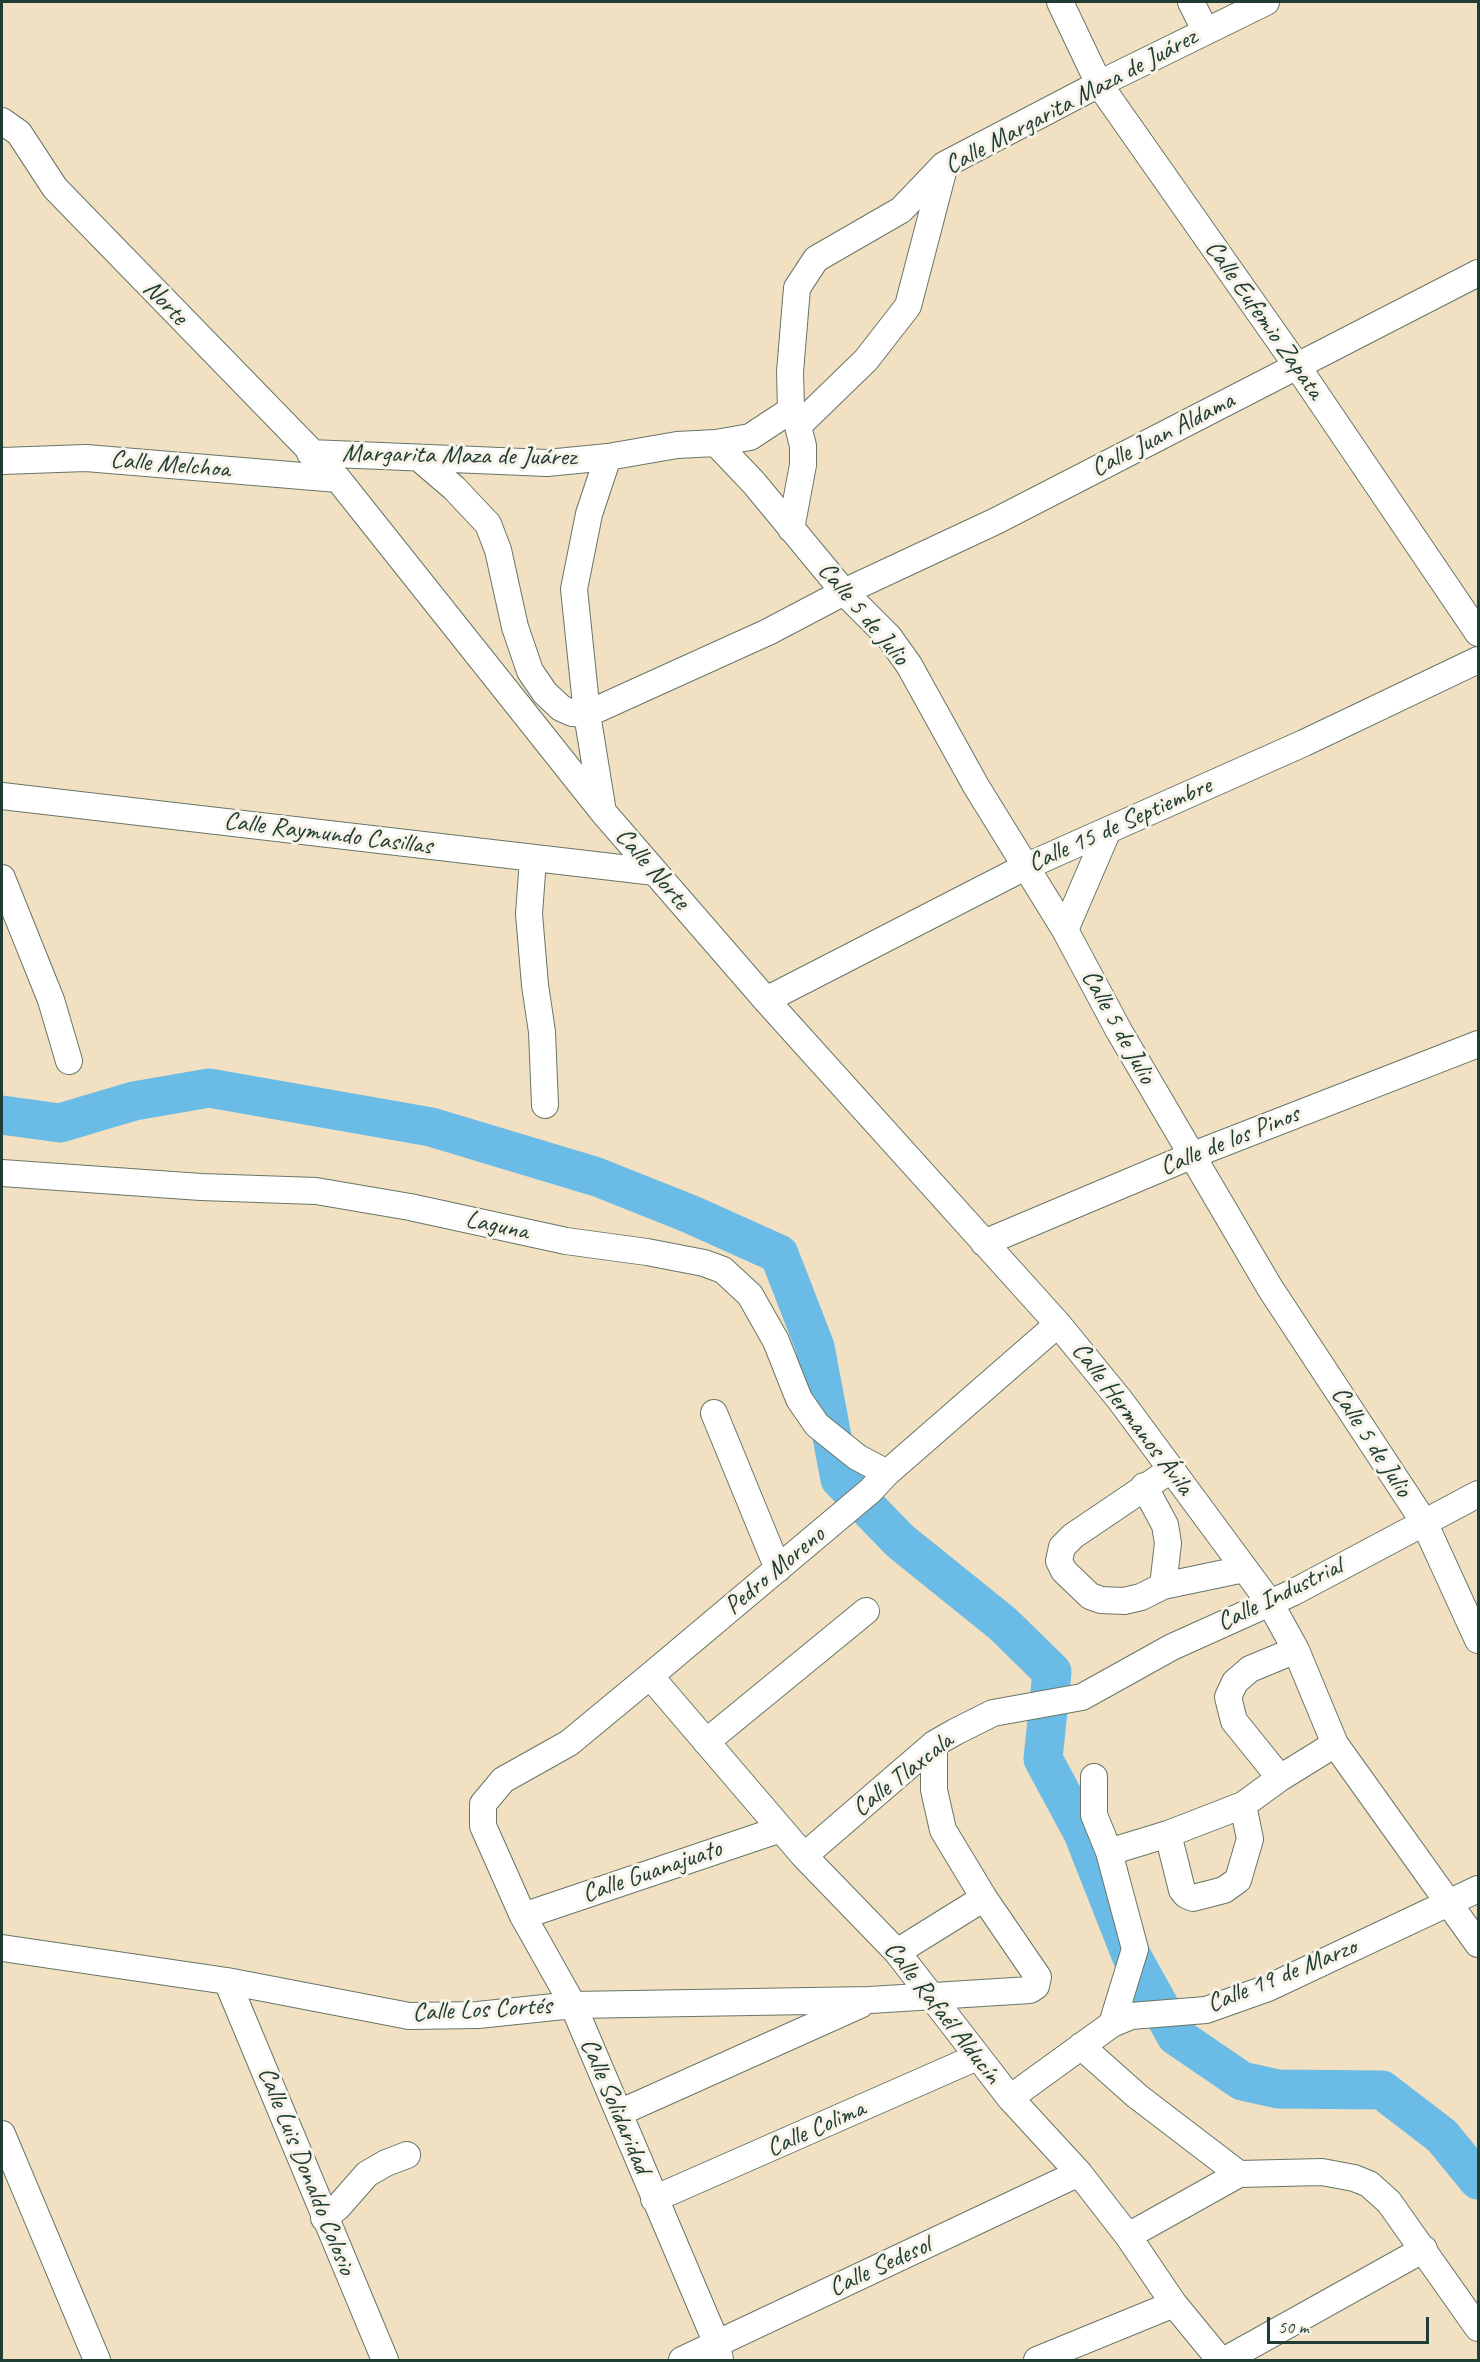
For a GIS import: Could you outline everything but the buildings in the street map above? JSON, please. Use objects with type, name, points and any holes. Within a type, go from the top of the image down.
[{"type":"street","name":"Calle Eufemio Zapata","points":[[1060,2],[1099,84],[1297,366],[1479,633]]},
{"type":"street","points":[[1191,2],[1205,30]]},
{"type":"street","name":"Calle Margarita Maza de Juárez","points":[[791,528],[803,465],[803,446],[795,418],[790,372],[797,288],[816,259],[901,210],[944,165],[1205,30],[1266,2]]},
{"type":"street","name":"Norte","points":[[2,121],[19,132],[55,188],[310,453],[338,479]]},
{"type":"street","points":[[716,443],[750,436],[795,418],[866,360],[908,306],[944,165]]},
{"type":"street","name":"Calle Juan Aldama","points":[[587,714],[768,632],[844,592],[996,522],[1479,273]]},
{"type":"street","name":"Margarita Maza de Juárez","points":[[310,453],[547,463],[608,457],[677,445],[716,443]]},
{"type":"street","name":"Calle 5 de Julio","points":[[716,443],[754,483],[844,592],[889,637],[909,665],[971,777],[1065,930],[1119,1031],[1270,1288],[1424,1522],[1479,1641]]},
{"type":"street","points":[[603,812],[587,714],[574,589],[589,514],[608,457]]},
{"type":"street","name":"Calle Melchoa","points":[[2,461],[86,458],[338,479]]},
{"type":"street","points":[[419,458],[454,488],[488,524],[498,550],[515,627],[530,671],[545,693],[561,708],[572,713],[587,714]]},
{"type":"street","name":"Calle Norte","points":[[338,479],[603,812],[766,1000],[984,1243]]},
{"type":"street","name":"Calle 15 de Septiembre","points":[[766,1000],[1025,867],[1293,748],[1479,660]]},
{"type":"street","name":"Calle Raymundo Casillas","points":[[2,796],[655,872]]},
{"type":"street","points":[[1065,930],[1108,830]]},
{"type":"street","points":[[533,859],[530,924],[542,1032],[546,1105]]},
{"type":"street","points":[[2,878],[51,1000],[69,1061]]},
{"type":"street","name":"Calle de los Pinos","points":[[984,1243],[1192,1155],[1479,1044]]},
{"type":"street","name":"Laguna","points":[[2,1173],[201,1187],[316,1191],[410,1207],[566,1240],[704,1263],[723,1270],[750,1295],[776,1341],[799,1399],[817,1425],[857,1457],[879,1482]]},
{"type":"street","name":"Calle Hermanos Ávila","points":[[984,1243],[1058,1324],[1120,1400],[1270,1604],[1296,1650],[1335,1744],[1448,1903]]},
{"type":"street","name":"Pedro Moreno","points":[[483,1804],[503,1780],[569,1743],[650,1676],[839,1517],[1058,1324]]},
{"type":"street","points":[[714,1413],[778,1569]]},
{"type":"street","points":[[1172,1469],[1073,1536],[1062,1547],[1059,1560],[1064,1571],[1090,1596],[1101,1600],[1124,1601],[1141,1597],[1163,1586],[1244,1569]]},
{"type":"street","points":[[1144,1486],[1165,1525],[1168,1543],[1163,1586]]},
{"type":"street","name":"Calle Industrial","points":[[1082,1697],[1172,1647],[1270,1604],[1479,1494]]},
{"type":"street","points":[[706,1742],[866,1611]]},
{"type":"street","points":[[1280,1778],[1234,1721],[1228,1697],[1235,1682],[1250,1670],[1296,1650]]},
{"type":"street","name":"Calle Rafaél Alducín","points":[[650,1676],[804,1856],[897,1952],[1010,2098],[1079,2174],[1128,2236],[1174,2304],[1220,2361]]},
{"type":"street","name":"Calle Tlaxcala","points":[[804,1856],[934,1744],[993,1713],[1082,1697]]},
{"type":"street","points":[[897,1952],[984,1898],[944,1830],[934,1790],[934,1744]]},
{"type":"street","points":[[1108,1852],[1168,1834],[1243,1805],[1280,1778],[1335,1744]]},
{"type":"street","points":[[1010,2098],[1120,2015],[1135,1949],[1108,1852],[1094,1815],[1094,1777]]},
{"type":"street","name":"Calle Solidaridad","points":[[483,1804],[483,1826],[523,1916],[573,2005],[719,2353]]},
{"type":"street","points":[[1168,1834],[1182,1890],[1186,1895],[1193,1898],[1224,1890],[1238,1880],[1250,1839],[1243,1805]]},
{"type":"street","name":"Calle Guanajuato","points":[[523,1916],[781,1828]]},
{"type":"street","name":"Calle 19 de Marzo","points":[[1120,2015],[1206,2010],[1268,1988],[1479,1889]]},
{"type":"street","name":"Calle Los Cortés","points":[[2,1948],[228,1982],[409,2016],[478,2015],[573,2005],[870,2000],[1030,1990],[1038,1982],[1038,1977],[984,1898]]},
{"type":"street","points":[[1448,1903],[1479,1944]]},
{"type":"street","name":"Calle Luis Donaldo Colosio","points":[[228,1982],[385,2361]]},
{"type":"street","points":[[619,2113],[870,2000]]},
{"type":"street","points":[[1081,2046],[1137,2096],[1239,2174]]},
{"type":"street","name":"Calle Colima","points":[[654,2199],[977,2057]]},
{"type":"street","points":[[2,2134],[97,2361]]},
{"type":"street","points":[[324,2218],[338,2207],[367,2174],[386,2163],[407,2156]]},
{"type":"street","points":[[1128,2236],[1239,2174],[1322,2172],[1354,2178],[1369,2184],[1389,2202],[1479,2328]]},
{"type":"street","name":"Calle Sedesol","points":[[682,2361],[719,2353],[1079,2174]]},
{"type":"street","points":[[1225,2361],[1424,2249]]},
{"type":"street","points":[[1037,2361],[1174,2304]]},
{"type":"waterway","points":[[2,1115],[60,1123],[134,1101],[209,1088],[431,1127],[597,1177],[690,1214],[779,1254],[815,1347],[840,1479],[900,1541],[1003,1624],[1052,1672],[1043,1759],[1083,1833],[1131,1955],[1176,2036],[1242,2081],[1278,2089],[1382,2090],[1442,2136],[1478,2180]]}]
